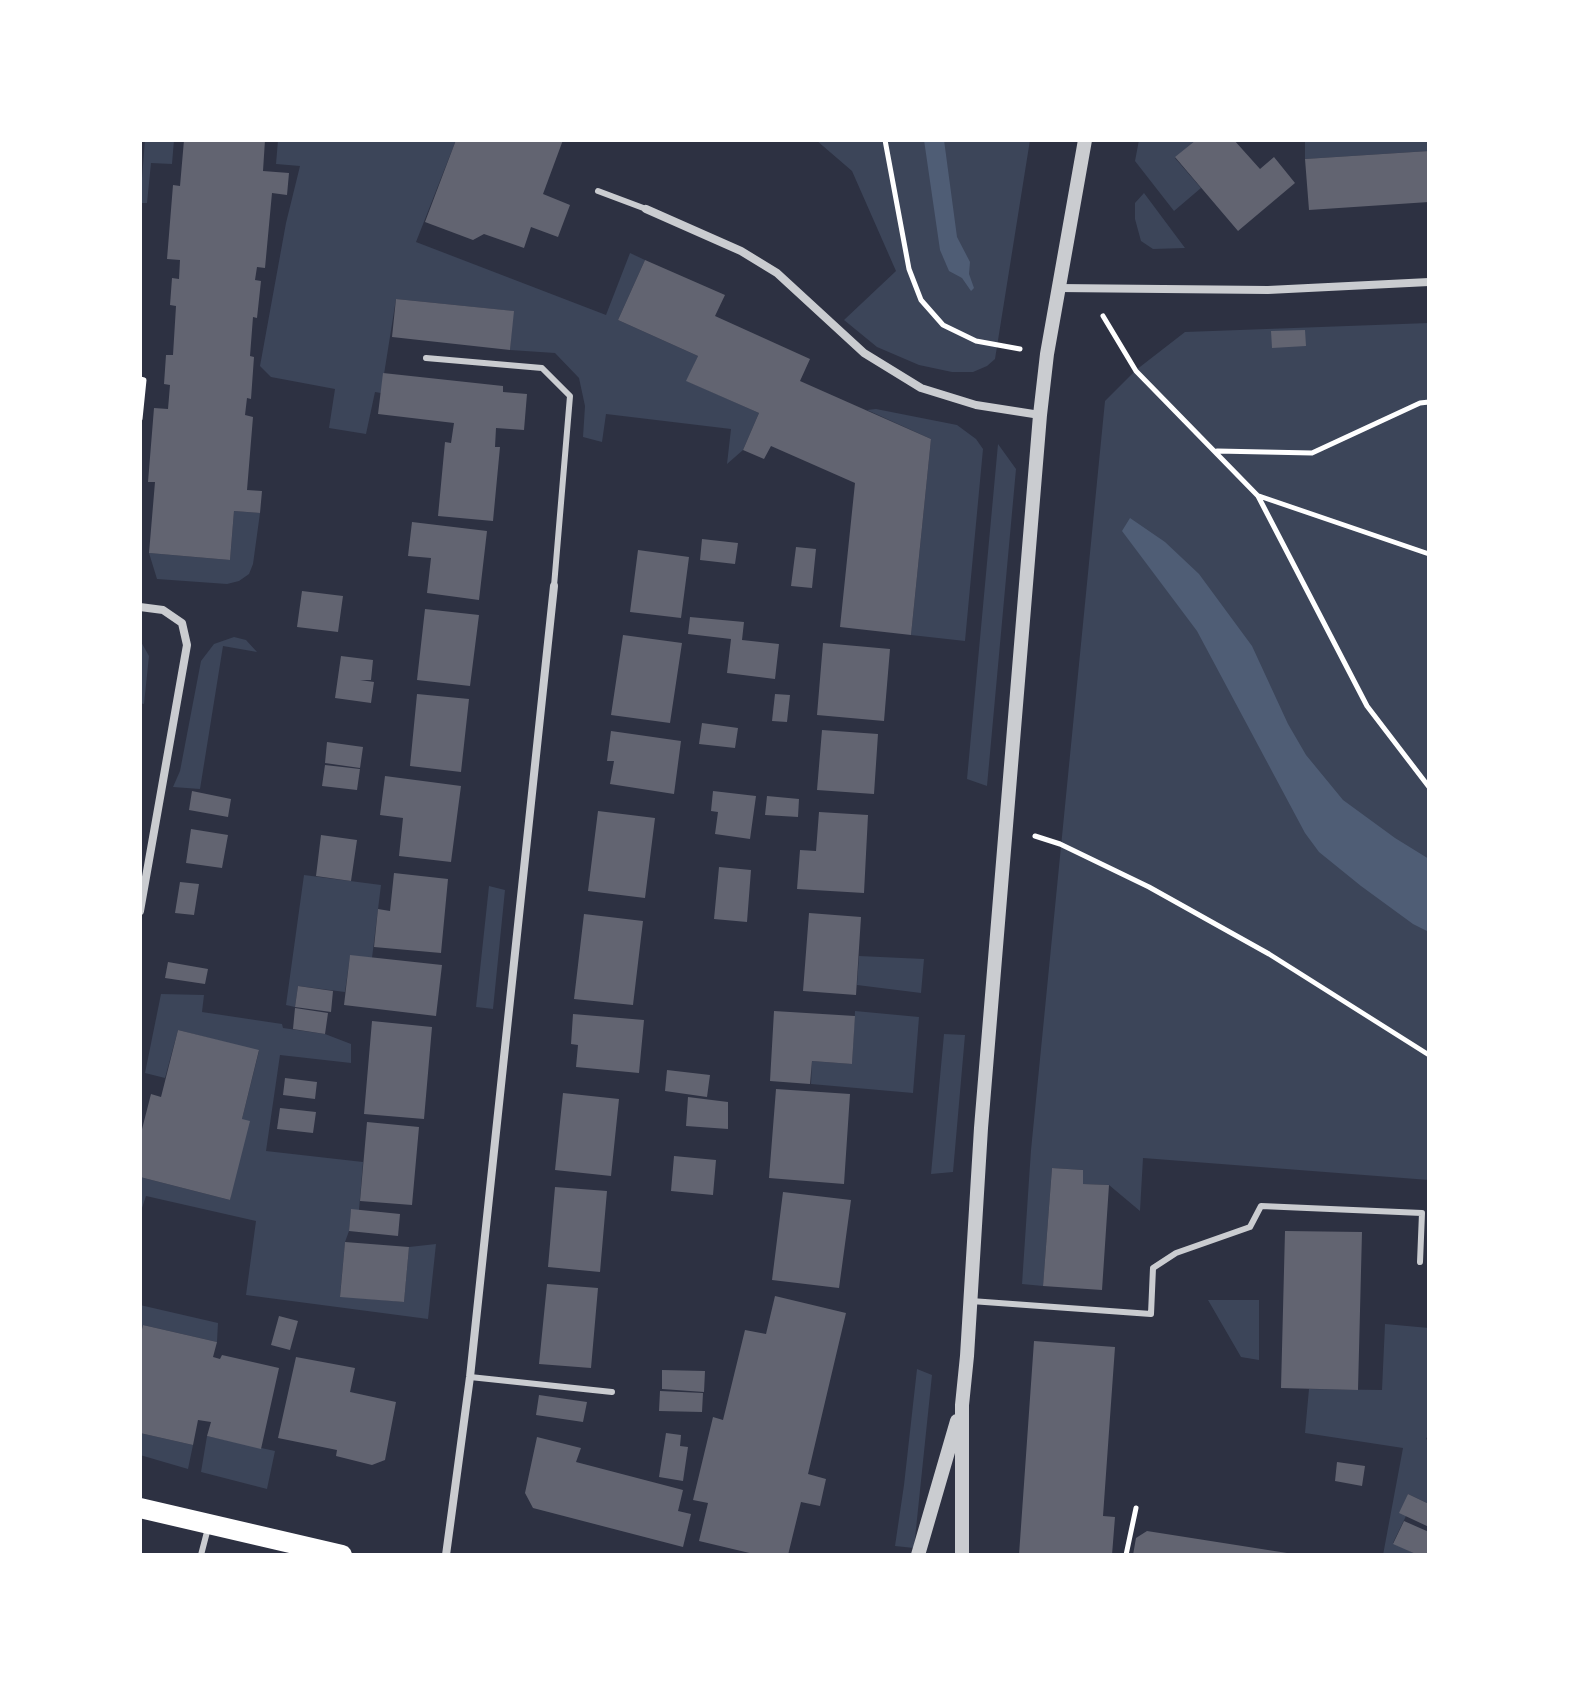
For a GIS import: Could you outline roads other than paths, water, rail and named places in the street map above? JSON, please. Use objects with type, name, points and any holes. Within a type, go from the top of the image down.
[{"type":"main road","points":[[140,1508],[342,1555]]},
{"type":"street","points":[[962,1555],[962,1405],[981,1128],[1040,415],[1047,354],[1085,140]]},
{"type":"street","points":[[646,209],[717,239],[777,273],[864,353],[921,388],[976,405],[1040,415]]},
{"type":"street","points":[[1058,288],[1268,290],[1429,282]]},
{"type":"street","points":[[446,1555],[470,1377],[554,586]]},
{"type":"street","points":[[140,607],[163,610],[182,623],[187,645],[140,911]]},
{"type":"street","points":[[918,1555],[962,1405]]},
{"type":"lane","points":[[598,191],[646,209]]},
{"type":"lane","points":[[426,358],[542,368],[570,396],[554,586]]},
{"type":"lane","points":[[971,1301],[1151,1314],[1153,1268],[1176,1253],[1250,1227],[1261,1206],[1422,1213],[1420,1262]]},
{"type":"lane","points":[[470,1377],[612,1392]]},
{"type":"lane","points":[[201,1555],[209,1524]]}]
